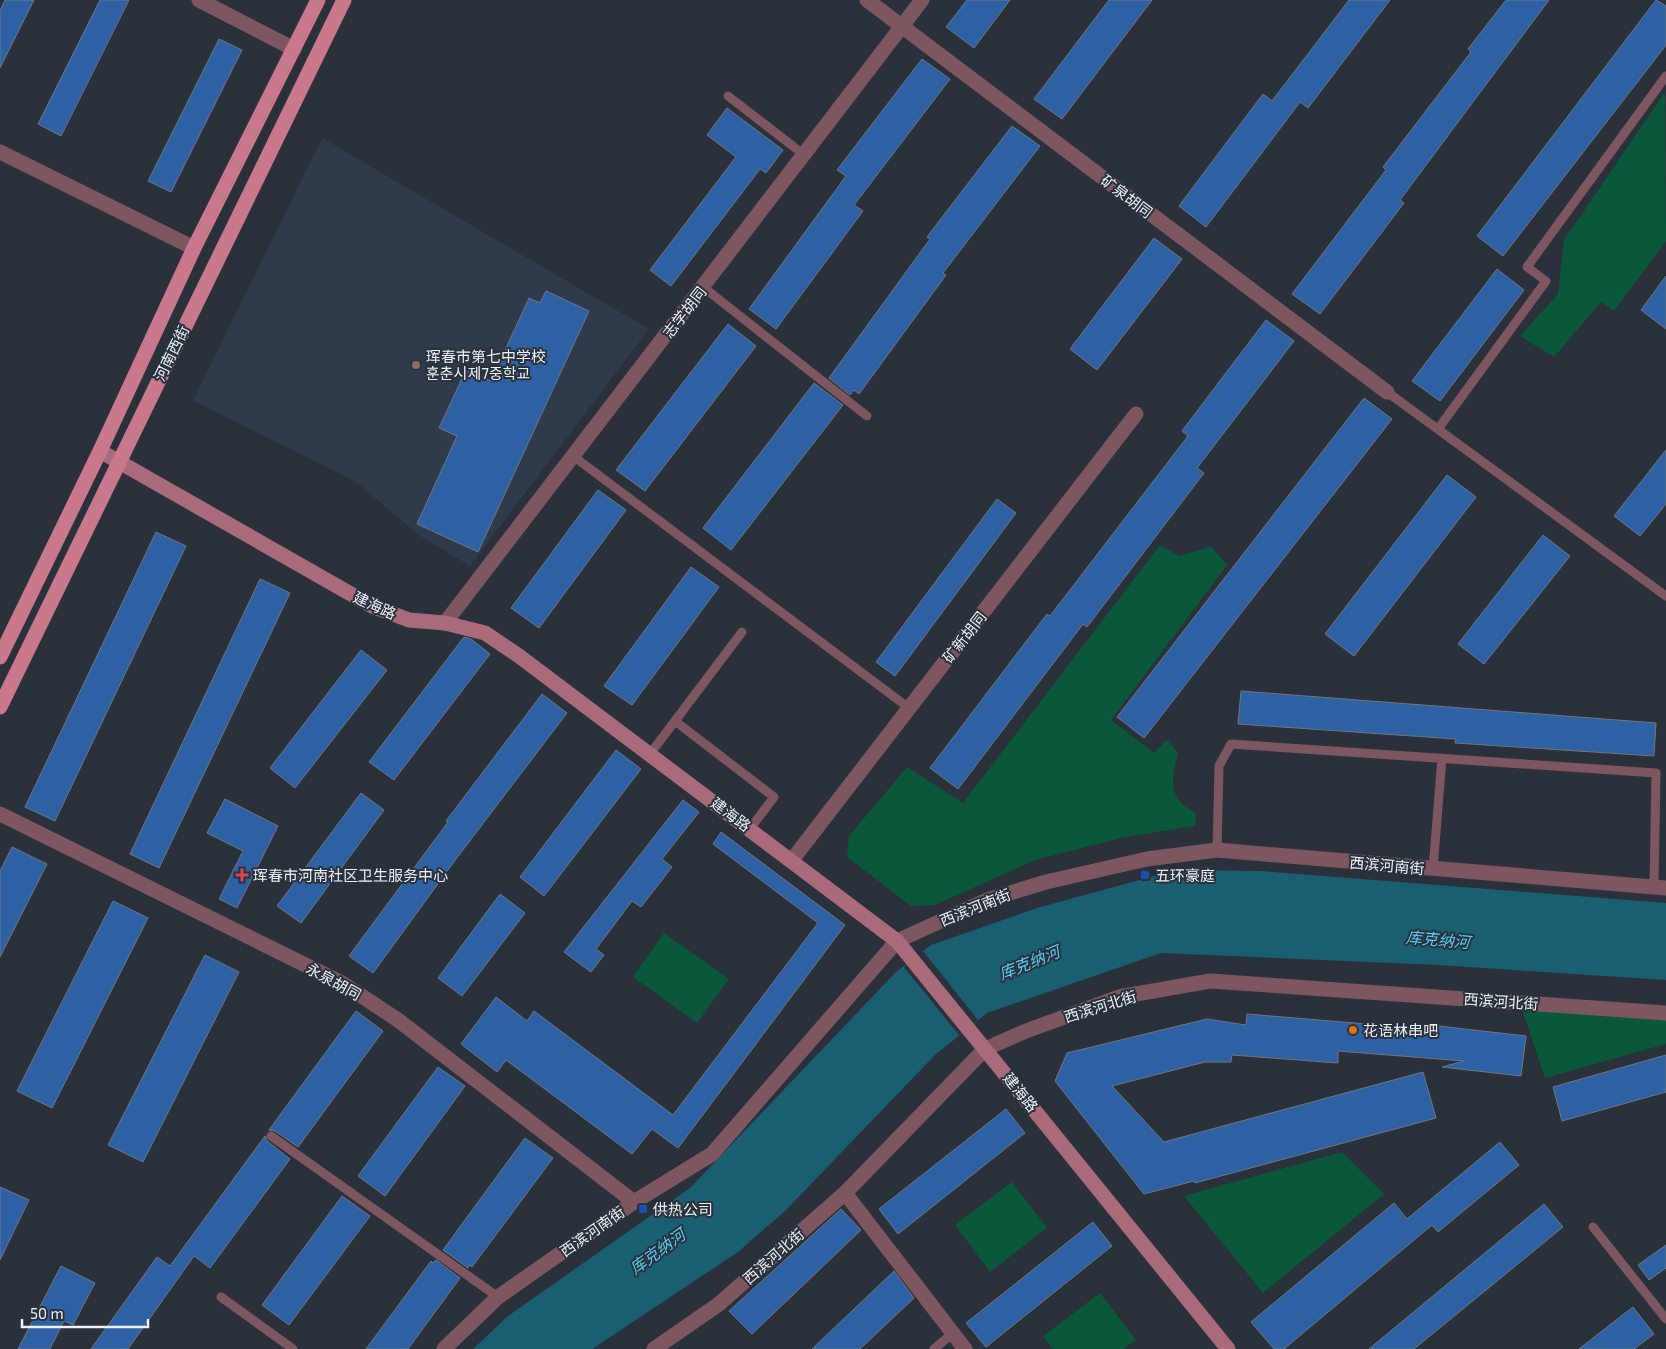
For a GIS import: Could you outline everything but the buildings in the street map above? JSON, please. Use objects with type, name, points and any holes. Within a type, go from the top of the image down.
[{"type":"main road","name":"河南西街","points":[[0,657],[100,451],[194,248],[318,0]]},
{"type":"main road","name":"河南西街","points":[[0,707],[118,461],[344,0]]},
{"type":"street","points":[[199,0],[294,49]]},
{"type":"street","name":"矿泉胡同","points":[[867,0],[1388,392]]},
{"type":"street","name":"志学胡同","points":[[445,623],[922,0]]},
{"type":"street","points":[[0,152],[194,248]]},
{"type":"street","name":"矿新胡同","points":[[792,860],[1136,414]]},
{"type":"street","name":"建海路","points":[[100,451],[372,606],[409,620],[445,623],[485,633],[519,656],[750,828],[897,941],[1228,1349]]},
{"type":"street","name":"永泉胡同","points":[[0,814],[342,983],[398,1020],[634,1202]]},
{"type":"street","name":"西滨河南街","points":[[444,1349],[498,1297],[634,1202],[712,1154],[897,941],[988,900],[1046,882],[1147,859],[1217,850],[1660,888]]},
{"type":"street","name":"西滨河北街","points":[[654,1349],[719,1304],[845,1193],[981,1043],[1026,1031],[1119,997],[1210,981],[1666,1013]]},
{"type":"street","points":[[845,1193],[965,1349]]},
{"type":"lane","points":[[1438,429],[1546,281],[1527,267],[1666,76]]},
{"type":"lane","points":[[728,96],[803,154]]},
{"type":"lane","points":[[703,288],[867,416]]},
{"type":"lane","points":[[1388,392],[1666,596]]},
{"type":"lane","points":[[573,456],[909,708]]},
{"type":"lane","points":[[650,754],[742,632]]},
{"type":"lane","points":[[675,721],[774,797],[750,828]]},
{"type":"lane","points":[[1217,850],[1219,766],[1231,744],[1656,773],[1660,888]]},
{"type":"lane","points":[[1433,869],[1442,758]]},
{"type":"lane","points":[[270,1136],[498,1297]]},
{"type":"lane","points":[[1592,1227],[1666,1319]]},
{"type":"lane","points":[[221,1297],[293,1349]]},
{"type":"lane","points":[[934,1349],[952,1333]]},
{"type":"shaded area","name":"珲春市第七中学校 훈춘시제7중학교","points":[[322,138],[649,329],[470,566],[420,536],[355,481],[193,401]]},
{"type":"green space","points":[[1665,92],[1666,241],[1614,311],[1601,302],[1554,357],[1520,336],[1558,294],[1564,240]]},
{"type":"green space","points":[[1160,545],[1179,556],[1211,547],[1227,565],[1111,720],[1154,753],[1167,740],[1178,753],[1174,772],[1174,788],[1180,801],[1196,813],[1195,826],[1121,838],[1035,860],[935,905],[911,906],[847,857],[849,836],[907,767],[963,803]]},
{"type":"green space","points":[[664,933],[729,979],[697,1023],[633,977]]},
{"type":"green space","points":[[1522,1009],[1666,1017],[1666,1044],[1545,1078]]},
{"type":"green space","points":[[1342,1152],[1384,1194],[1263,1293],[1184,1196]]},
{"type":"green space","points":[[1012,1182],[1047,1228],[990,1272],[955,1225]]},
{"type":"green space","points":[[1100,1293],[1136,1340],[1123,1349],[1053,1349],[1043,1336]]},
{"type":"water","name":"库克纳河","points":[[1176,870],[1262,871],[1666,903],[1666,980],[1438,965],[1161,953],[987,1013],[935,1055],[786,1210],[738,1252],[592,1349],[473,1349],[508,1316],[690,1188],[896,972],[931,945],[1037,908]]},
{"type":"pier","points":[[923,951],[978,1020],[959,1035],[904,967]]},
{"type":"place","name":"珲春市第七中学校 훈춘시제7중학교","points":[[416,365]]},
{"type":"place","name":"珲春市河南社区卫生服务中心","points":[[242,875]]},
{"type":"place","name":"五环豪庭","points":[[1145,875]]},
{"type":"place","name":"花语林串吧","points":[[1353,1030]]},
{"type":"place","name":"供热公司","points":[[643,1209]]}]
